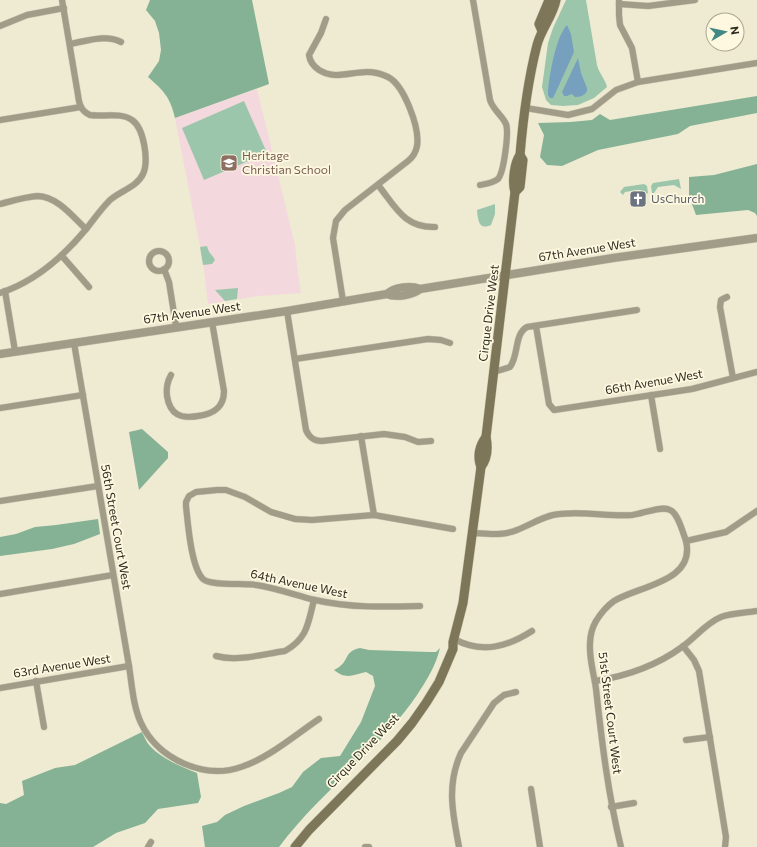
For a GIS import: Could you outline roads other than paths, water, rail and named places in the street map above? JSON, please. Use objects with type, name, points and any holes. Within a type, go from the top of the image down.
[{"type":"main road","name":"Cirque Drive West","points":[[542,31],[539,24],[549,0]]},
{"type":"main road","name":"Cirque Drive West","points":[[295,847],[309,830],[398,740],[412,723],[426,704],[439,682],[454,647],[454,641],[463,604],[481,467],[485,461],[488,444],[486,436],[516,192],[520,188],[523,160],[520,155],[532,69],[542,31],[545,28],[556,0]]},
{"type":"main road","name":"Cirque Drive West","points":[[289,847],[304,829],[404,726],[428,691],[449,645],[454,641]]},
{"type":"street","points":[[15,352],[3,292],[36,275],[62,256],[110,201],[137,182],[143,173],[145,160],[142,133],[140,128],[133,121],[122,116],[90,115],[81,107],[62,0]]},
{"type":"street","points":[[473,0],[490,100],[494,109],[505,123],[507,130],[501,174],[495,181],[480,185]]},
{"type":"street","points":[[638,82],[632,48],[620,25],[619,2],[648,6],[695,0]]},
{"type":"street","points":[[0,26],[27,15],[64,8]]},
{"type":"street","points":[[326,19],[322,33],[309,55],[310,62],[324,72],[330,74],[340,75],[367,72],[382,74],[389,77],[399,87],[416,126],[417,144],[413,156],[403,166],[341,213],[336,221],[334,226],[334,245],[343,302]]},
{"type":"street","points":[[70,44],[106,38],[121,42]]},
{"type":"street","points":[[526,108],[568,115],[575,114],[592,109],[616,90],[638,82],[757,64]]},
{"type":"street","points":[[0,120],[81,107]]},
{"type":"street","points":[[378,185],[398,210],[411,222],[420,226],[435,227]]},
{"type":"street","points":[[0,204],[33,197],[44,197],[57,202],[86,229]]},
{"type":"street","name":"67th Avenue West","points":[[0,354],[176,326],[287,311],[387,294],[392,296],[415,292],[420,289],[506,275],[757,238]]},
{"type":"street","points":[[62,256],[89,287]]},
{"type":"street","points":[[164,269],[169,282],[176,326]]},
{"type":"street","points":[[726,297],[721,300],[720,306],[733,378]]},
{"type":"street","points":[[494,372],[510,367],[515,358],[521,332],[527,327],[637,310]]},
{"type":"street","points":[[287,311],[306,430],[311,438],[322,442],[377,434],[391,434],[418,442],[431,441]]},
{"type":"street","points":[[171,375],[166,386],[167,396],[170,406],[177,414],[187,417],[208,414],[213,412],[220,405],[223,400],[224,391],[212,322]]},
{"type":"street","name":"66th Avenue West","points":[[536,326],[549,404],[554,410],[692,389],[757,372]]},
{"type":"street","points":[[295,359],[428,339],[441,340],[450,343]]},
{"type":"street","name":"56th Street Court West","points":[[74,342],[138,715],[147,733],[154,743],[172,757],[188,765],[207,770],[233,769],[249,764],[266,755],[319,719]]},
{"type":"street","points":[[0,408],[83,395]]},
{"type":"street","points":[[651,395],[660,449]]},
{"type":"street","points":[[361,436],[374,515],[453,529]]},
{"type":"street","points":[[0,501],[98,486]]},
{"type":"street","name":"64th Avenue West","points":[[374,515],[312,520],[295,519],[271,512],[245,497],[226,490],[196,492],[189,496],[186,502],[195,564],[200,576],[205,581],[210,583],[256,585],[292,592],[314,600],[342,604],[372,607],[420,606]]},
{"type":"street","points":[[473,533],[498,535],[508,533],[540,519],[554,515],[631,515],[665,508],[675,513],[686,541],[726,532],[757,511]]},
{"type":"street","name":"51st Street Court West","points":[[621,847],[611,807],[590,644],[591,636],[595,623],[606,608],[613,602],[621,597],[665,580],[679,570],[685,558],[686,541]]},
{"type":"street","points":[[0,594],[113,575]]},
{"type":"street","points":[[216,656],[230,659],[285,651],[305,634],[314,600]]},
{"type":"street","points":[[595,681],[620,676],[642,669],[664,659],[683,646],[709,624],[720,618],[757,611]]},
{"type":"street","points":[[454,641],[486,647],[510,644],[532,631]]},
{"type":"street","points":[[683,646],[699,670],[726,837],[725,847]]},
{"type":"street","name":"63rd Avenue West","points":[[0,688],[129,666]]},
{"type":"street","points":[[36,682],[44,727]]},
{"type":"street","points":[[459,847],[451,797],[452,780],[457,762],[461,753],[494,703],[504,695],[516,692]]},
{"type":"street","points":[[686,740],[710,737]]},
{"type":"street","points":[[531,789],[540,847]]},
{"type":"street","points":[[611,807],[634,803]]},
{"type":"water","points":[[567,25],[571,34],[574,52],[553,98],[550,98],[548,91],[556,47],[563,30]]},
{"type":"water","points":[[578,58],[587,91],[585,94],[580,96],[575,97],[572,94],[564,96],[562,92]]},
{"type":"place","name":"Heritage Christian School","points":[[229,163]]},
{"type":"place","name":"UsChurch","points":[[638,199]]}]
